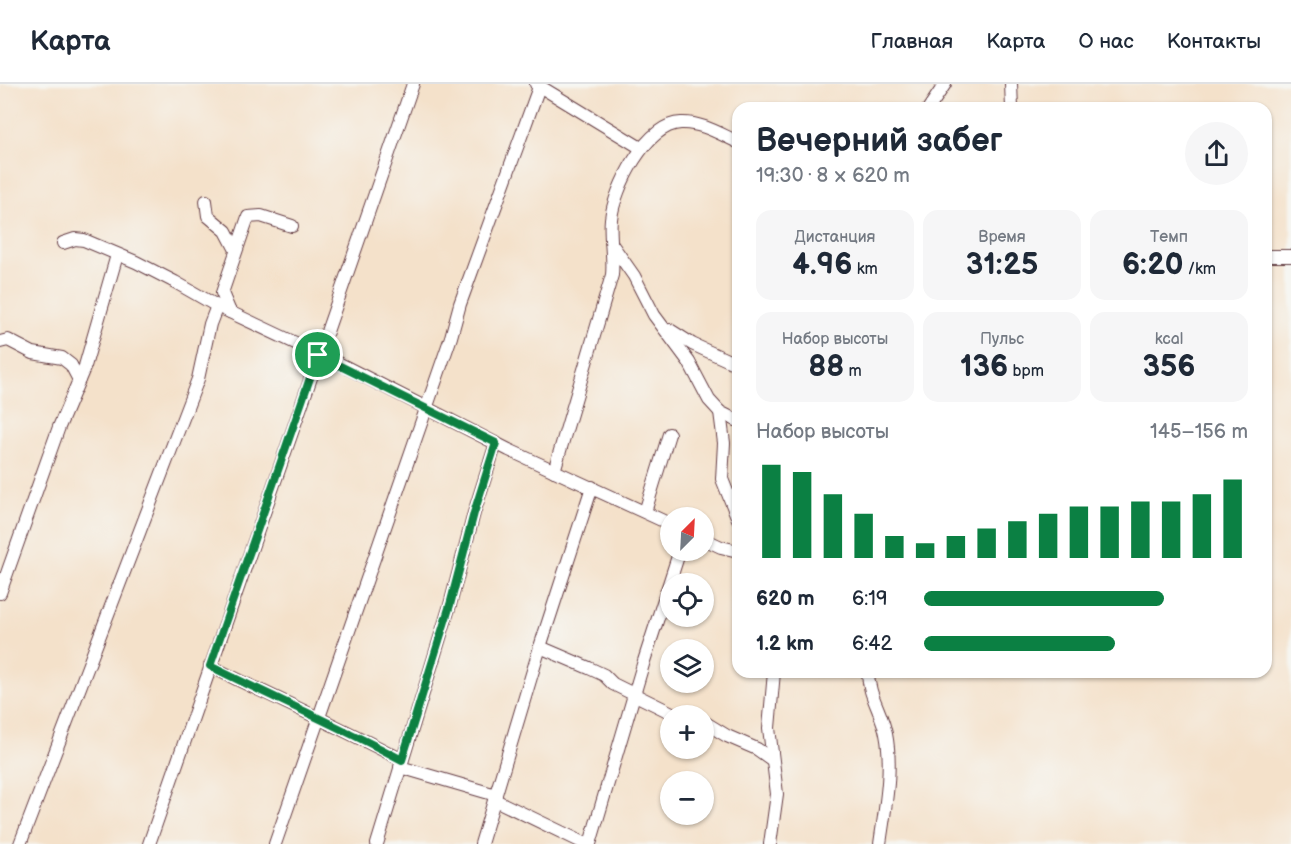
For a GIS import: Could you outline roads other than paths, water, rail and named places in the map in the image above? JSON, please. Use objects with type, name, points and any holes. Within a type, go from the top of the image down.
[{"type":"street","points":[[149,844],[413,84]]},
{"type":"street","points":[[933,102],[945,84]]},
{"type":"street","points":[[1011,84],[1012,102]]},
{"type":"street","points":[[274,844],[538,85],[640,148]]},
{"type":"street","points":[[554,471],[612,275],[610,230],[612,212],[624,179],[640,148],[667,126],[680,123],[701,125],[732,139]]},
{"type":"street","points":[[206,201],[208,216],[226,231],[236,250]]},
{"type":"street","points":[[230,312],[222,293],[248,217],[261,216],[292,226]]},
{"type":"street","points":[[63,243],[75,239],[84,240],[176,282],[217,306],[427,407],[496,443],[660,519]]},
{"type":"street","points":[[612,245],[634,276],[654,315],[689,362],[709,400],[720,412],[732,418]]},
{"type":"street","points":[[0,593],[59,428],[93,342],[117,255]]},
{"type":"street","points":[[1272,256],[1291,256]]},
{"type":"street","points":[[20,844],[198,379],[210,324],[217,306]]},
{"type":"street","points":[[663,326],[692,344],[732,362]]},
{"type":"street","points":[[0,342],[8,340],[33,353],[62,358],[72,365],[79,380]]},
{"type":"street","points":[[720,412],[724,443],[722,479],[732,504]]},
{"type":"street","points":[[645,512],[669,434]]},
{"type":"street","points":[[377,844],[450,605],[496,443]]},
{"type":"street","points":[[481,844],[540,647],[592,487]]},
{"type":"street","points":[[714,544],[732,550]]},
{"type":"street","points":[[210,666],[318,716],[401,763],[495,797],[588,844],[676,561]]},
{"type":"street","points":[[540,647],[589,668],[660,707]]},
{"type":"street","points":[[770,844],[777,794],[769,728],[773,678]]},
{"type":"street","points":[[868,678],[868,684],[885,730],[889,753],[880,844]]},
{"type":"street","points":[[714,728],[757,749],[771,759]]}]
